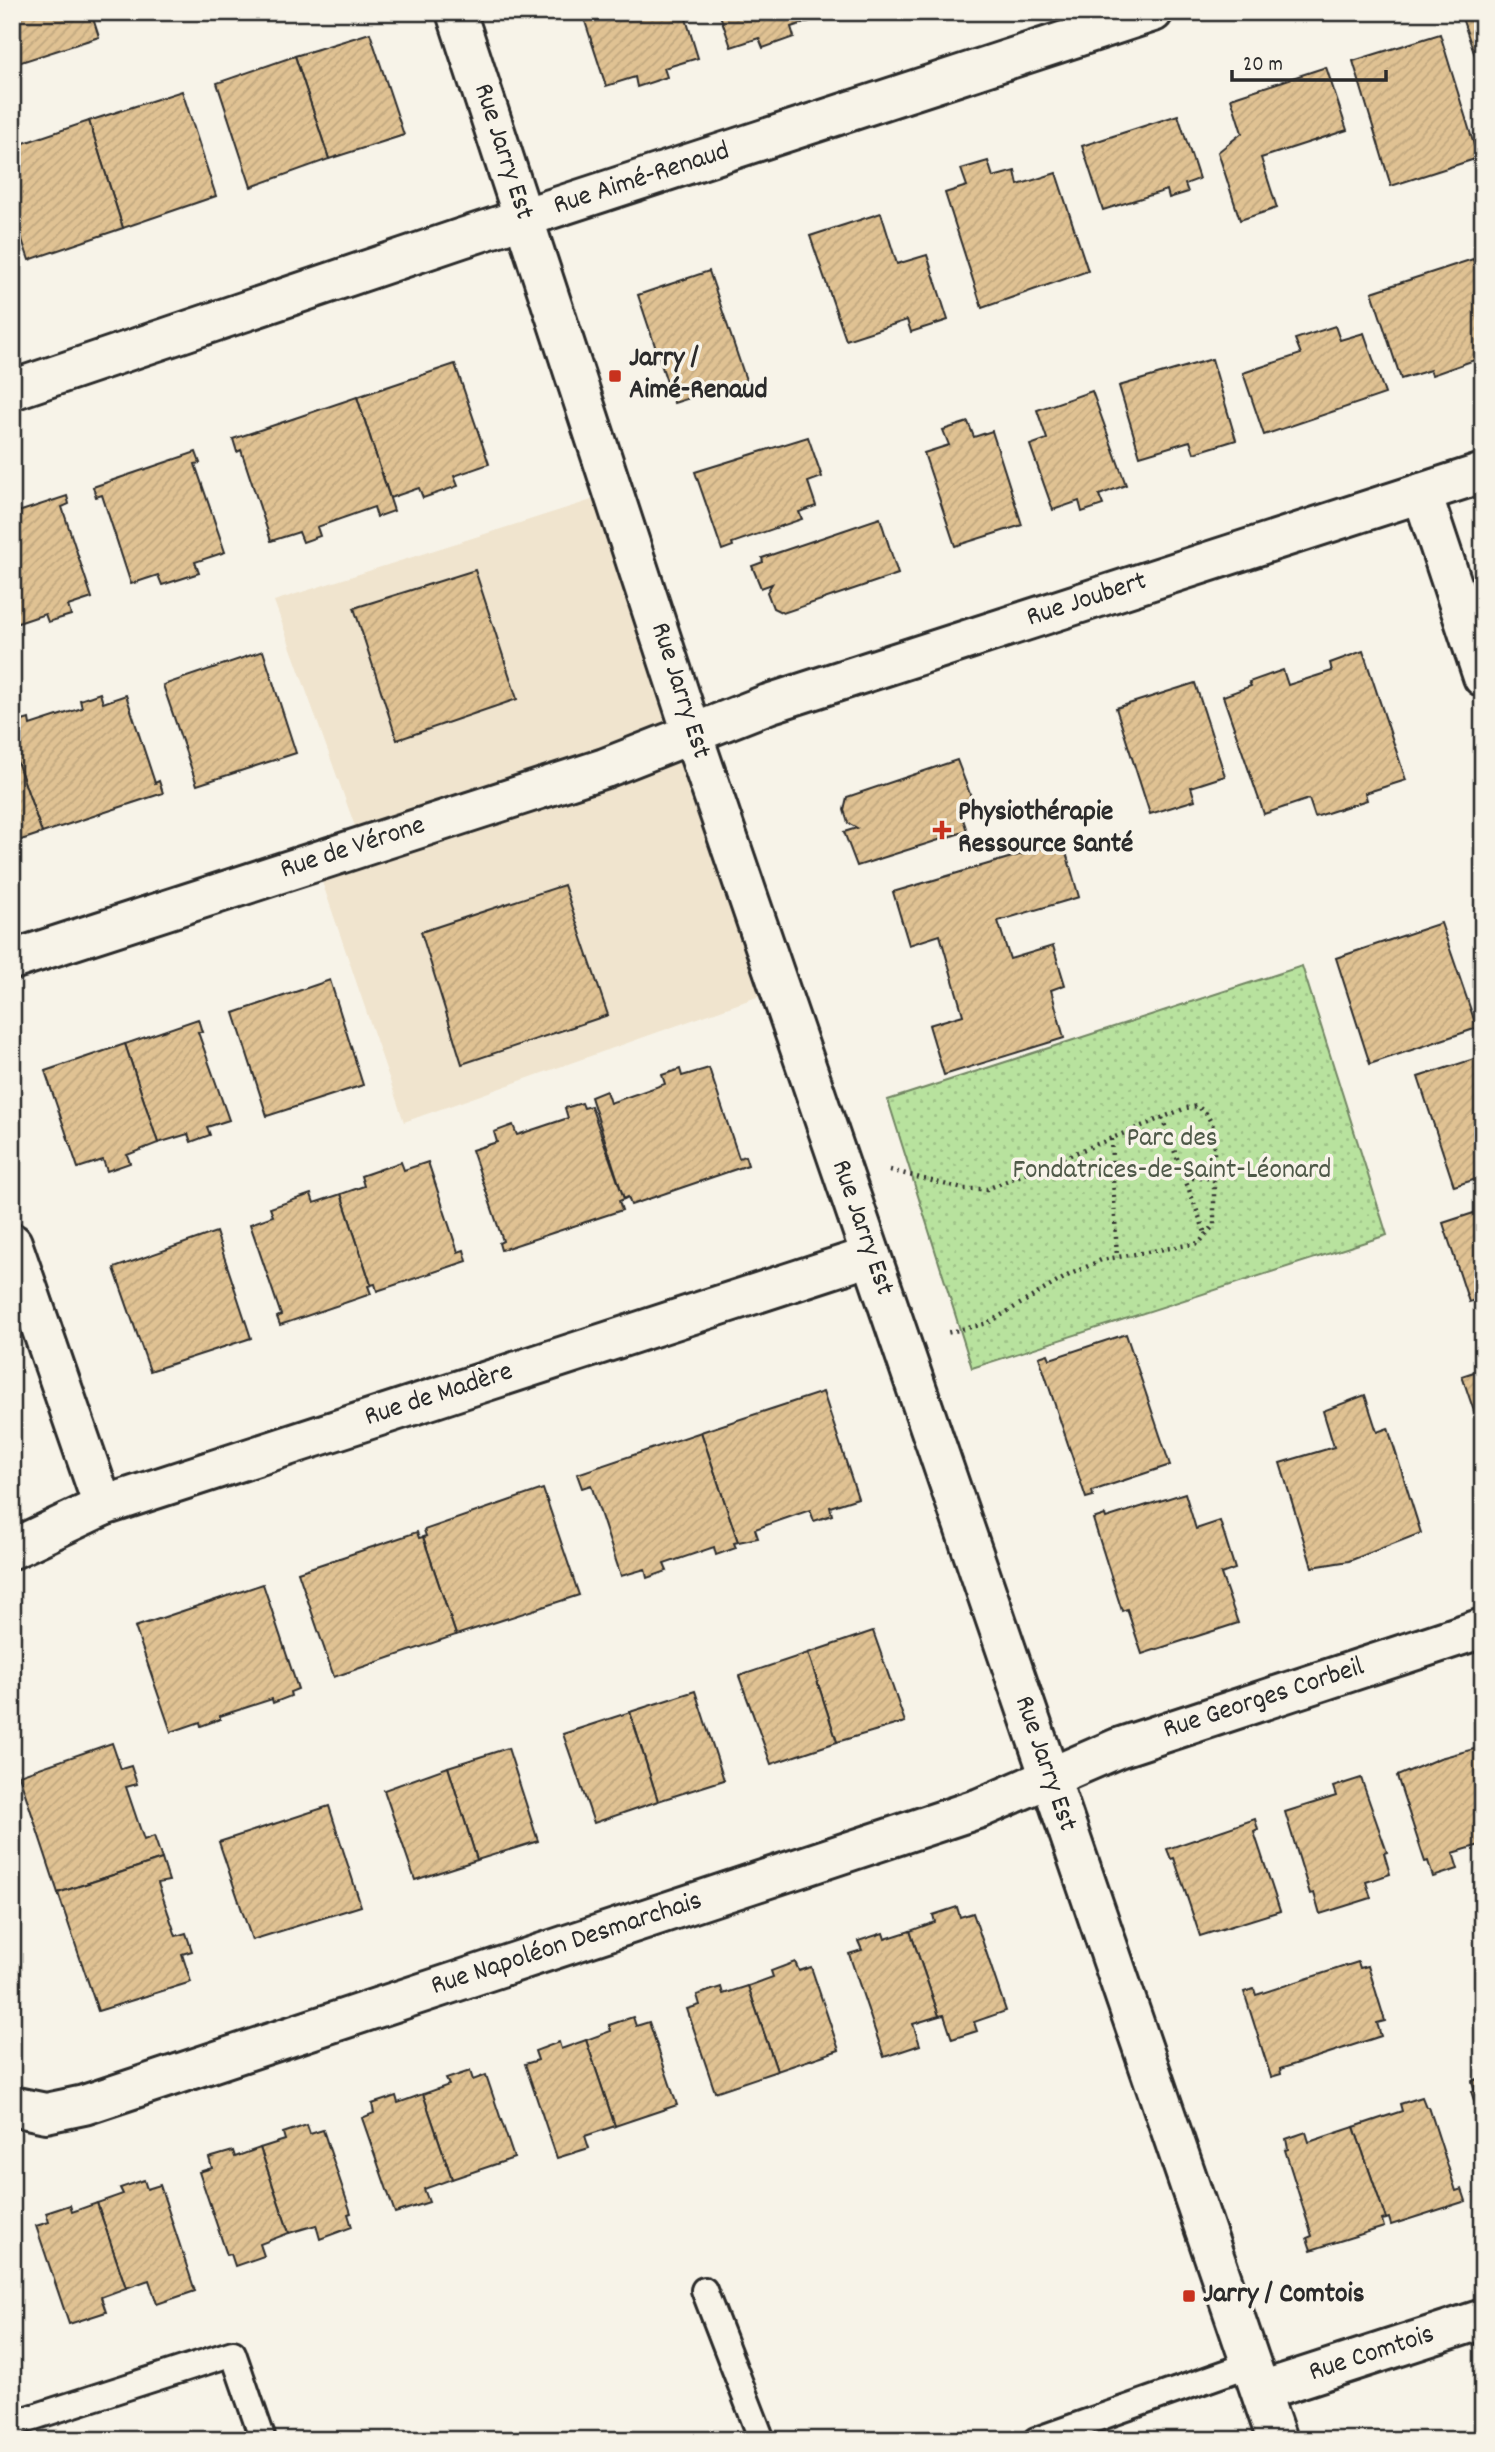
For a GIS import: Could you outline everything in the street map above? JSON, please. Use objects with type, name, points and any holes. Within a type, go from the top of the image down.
[{"type":"street","name":"Rue Jarry Est","points":[[456,12],[693,736],[1277,2440]]},
{"type":"street","name":"Rue Aimé-Renaud","points":[[12,390],[523,218],[1153,12]]},
{"type":"street","name":"Rue Joubert","points":[[693,736],[768,704],[1483,473]]},
{"type":"street","points":[[1422,493],[1483,677]]},
{"type":"street","name":"Rue de Vérone","points":[[12,960],[605,768],[693,736]]},
{"type":"street","points":[[12,1243],[103,1506]]},
{"type":"street","name":"Rue de Madère","points":[[12,1549],[103,1506],[871,1256]]},
{"type":"street","name":"Rue Georges Corbeil","points":[[1049,1778],[1118,1748],[1483,1628]]},
{"type":"street","name":"Rue Napoléon Desmarchais","points":[[12,2106],[46,2113],[84,2105],[980,1808],[1049,1778]]},
{"type":"street","name":"Rue Comtois","points":[[1256,2378],[1483,2319]]},
{"type":"lane","points":[[704,2290],[762,2440]]},
{"type":"lane","points":[[12,2424],[233,2353],[263,2440]]},
{"type":"lane","points":[[1036,2440],[1256,2378]]},
{"type":"path","points":[[837,1156],[963,1189],[987,1189],[1197,1106],[1206,1113],[1214,1128],[1214,1225],[1199,1243],[1101,1260],[1069,1275],[988,1322],[901,1344]]},
{"type":"path","points":[[1162,1118],[1206,1235]]},
{"type":"path","points":[[1111,1139],[1117,1258]]},
{"type":"path","points":[[1185,1178],[1215,1178]]},
{"type":"shaded area","points":[[614,493],[780,989],[404,1122],[315,861],[362,846],[274,601]]},
{"type":"green space","name":"Parc des Fondatrices-de-Saint-Léonard","points":[[1302,966],[1387,1235],[972,1368],[888,1100]]},
{"type":"building","points":[[12,12],[91,12],[99,37],[12,65]]},
{"type":"building","points":[[582,12],[684,12],[698,58],[664,68],[667,77],[637,87],[635,77],[606,86]]},
{"type":"building","points":[[719,12],[825,12],[826,16],[791,27],[794,37],[763,48],[759,38],[731,47]]},
{"type":"building","points":[[1483,12],[1483,79],[1462,18]]},
{"type":"building","points":[[370,33],[404,135],[329,159],[295,56]]},
{"type":"building","points":[[1440,34],[1478,158],[1391,186],[1353,61]]},
{"type":"building","points":[[295,56],[329,159],[251,187],[217,83]]},
{"type":"building","points":[[1326,67],[1347,130],[1261,158],[1277,208],[1240,220],[1218,152],[1242,133],[1231,98]]},
{"type":"building","points":[[182,91],[216,196],[123,228],[89,121]]},
{"type":"building","points":[[1178,115],[1199,179],[1185,184],[1188,192],[1169,198],[1167,190],[1103,210],[1082,146]]},
{"type":"building","points":[[89,121],[123,228],[29,260],[12,210],[12,147]]},
{"type":"building","points":[[988,161],[993,177],[1015,171],[1018,185],[1056,173],[1088,271],[982,308],[945,193],[967,186],[961,169]]},
{"type":"building","points":[[881,213],[897,264],[927,255],[948,320],[911,332],[907,320],[846,340],[810,236]]},
{"type":"building","points":[[1473,259],[1483,287],[1483,357],[1432,375],[1430,370],[1401,379],[1372,292]]},
{"type":"building","points":[[709,271],[746,380],[674,403],[638,295]]},
{"type":"building","points":[[1335,326],[1340,340],[1364,333],[1385,394],[1264,435],[1243,373],[1301,354],[1295,339]]},
{"type":"building","points":[[1212,359],[1236,440],[1194,453],[1190,441],[1140,456],[1119,386]]},
{"type":"building","points":[[455,364],[489,464],[454,476],[458,486],[423,498],[419,488],[390,498],[357,397]]},
{"type":"building","points":[[1092,391],[1126,485],[1099,495],[1103,505],[1082,512],[1079,501],[1053,510],[1030,445],[1047,439],[1037,410]]},
{"type":"building","points":[[357,397],[394,511],[377,517],[374,507],[317,527],[320,536],[303,542],[299,532],[271,541],[241,450],[237,452],[233,439]]},
{"type":"building","points":[[968,422],[974,437],[992,431],[1022,525],[955,546],[924,453],[949,445],[943,430]]},
{"type":"building","points":[[808,437],[822,477],[808,482],[816,506],[799,512],[802,519],[732,543],[733,546],[722,550],[695,472]]},
{"type":"building","points":[[196,452],[200,463],[195,464],[225,552],[195,562],[199,573],[162,585],[158,575],[131,584],[102,495],[96,497],[93,487]]},
{"type":"building","points":[[67,496],[69,504],[62,507],[92,598],[68,606],[71,615],[48,622],[45,614],[12,625],[12,514]]},
{"type":"building","points":[[880,518],[898,574],[783,613],[773,608],[767,592],[772,584],[761,588],[752,566],[763,562],[762,558]]},
{"type":"building","points":[[475,570],[517,699],[397,740],[354,608]]},
{"type":"building","points":[[263,651],[296,753],[197,785],[163,685]]},
{"type":"building","points":[[1363,651],[1406,780],[1365,793],[1367,800],[1315,817],[1309,799],[1264,814],[1223,696],[1251,686],[1249,682],[1283,670],[1288,685],[1332,671],[1330,663]]},
{"type":"building","points":[[1195,683],[1225,776],[1191,787],[1195,800],[1150,814],[1116,708]]},
{"type":"building","points":[[100,693],[103,703],[126,695],[155,783],[159,781],[163,793],[42,833],[12,747],[12,724],[29,719],[30,725],[82,708],[80,700]]},
{"type":"building","points":[[12,747],[42,833],[12,843]]},
{"type":"building","points":[[957,760],[973,802],[959,807],[967,831],[857,866],[844,832],[857,828],[848,823],[844,810],[847,797]]},
{"type":"building","points":[[1063,842],[1079,897],[998,921],[1010,959],[1053,946],[1065,985],[1051,990],[1064,1038],[944,1075],[929,1025],[963,1015],[940,935],[909,945],[893,892]]},
{"type":"building","points":[[564,885],[608,1015],[462,1064],[421,932]]},
{"type":"building","points":[[1441,923],[1477,1028],[1370,1064],[1336,958]]},
{"type":"building","points":[[330,980],[363,1085],[267,1116],[234,1013]]},
{"type":"building","points":[[198,1019],[202,1032],[198,1032],[229,1120],[207,1127],[210,1135],[191,1142],[188,1134],[158,1143],[125,1044]]},
{"type":"building","points":[[125,1044],[158,1143],[127,1155],[130,1163],[107,1171],[103,1160],[78,1168],[45,1071]]},
{"type":"building","points":[[1483,1056],[1483,1177],[1454,1186],[1418,1077]]},
{"type":"building","points":[[709,1068],[739,1158],[745,1156],[748,1165],[631,1205],[628,1197],[624,1199],[591,1097],[606,1091],[610,1103],[665,1084],[662,1075],[680,1069],[682,1076]]},
{"type":"building","points":[[582,1103],[584,1108],[591,1106],[624,1199],[619,1201],[622,1210],[501,1250],[499,1243],[503,1241],[472,1150],[497,1142],[494,1132],[513,1125],[517,1135],[568,1118],[565,1108]]},
{"type":"building","points":[[401,1162],[404,1170],[428,1162],[458,1252],[464,1250],[467,1261],[377,1291],[375,1284],[371,1285],[341,1194],[364,1186],[361,1176]]},
{"type":"building","points":[[311,1194],[314,1203],[341,1194],[371,1285],[368,1286],[371,1294],[280,1325],[277,1317],[281,1315],[250,1224],[273,1216],[270,1208]]},
{"type":"building","points":[[1483,1210],[1483,1298],[1469,1302],[1443,1223]]},
{"type":"building","points":[[216,1232],[251,1338],[150,1371],[114,1268]]},
{"type":"building","points":[[1126,1334],[1170,1465],[1092,1491],[1093,1496],[1086,1498],[1039,1357],[1048,1354],[1050,1359]]},
{"type":"building","points":[[1483,1369],[1483,1428],[1480,1429],[1462,1376]]},
{"type":"building","points":[[823,1392],[858,1498],[830,1507],[832,1515],[814,1521],[810,1510],[755,1529],[758,1538],[738,1542],[701,1432]]},
{"type":"building","points":[[1365,1395],[1377,1432],[1388,1428],[1421,1533],[1349,1561],[1312,1567],[1280,1463],[1334,1447],[1323,1411]]},
{"type":"building","points":[[701,1432],[738,1542],[734,1543],[736,1548],[716,1555],[714,1547],[664,1564],[667,1571],[647,1578],[645,1569],[621,1576],[591,1485],[582,1488],[577,1474]]},
{"type":"building","points":[[543,1489],[579,1595],[456,1635],[423,1537],[426,1536],[424,1530]]},
{"type":"building","points":[[1185,1493],[1196,1529],[1220,1521],[1235,1569],[1221,1574],[1238,1623],[1142,1654],[1127,1609],[1122,1611],[1093,1519],[1105,1515],[1106,1518]]},
{"type":"building","points":[[417,1532],[419,1538],[423,1537],[456,1635],[334,1677],[298,1572]]},
{"type":"building","points":[[263,1584],[298,1689],[290,1692],[291,1696],[273,1703],[272,1699],[220,1716],[220,1719],[201,1726],[200,1722],[171,1732],[135,1627]]},
{"type":"building","points":[[873,1631],[905,1722],[837,1742],[808,1653]]},
{"type":"building","points":[[808,1653],[837,1742],[771,1764],[739,1676]]},
{"type":"building","points":[[695,1691],[724,1780],[658,1801],[630,1712]]},
{"type":"building","points":[[630,1712],[658,1801],[594,1823],[563,1734]]},
{"type":"building","points":[[112,1743],[121,1769],[131,1766],[137,1784],[126,1787],[144,1840],[154,1836],[162,1859],[58,1893],[19,1775]]},
{"type":"building","points":[[508,1748],[538,1841],[477,1860],[448,1767]]},
{"type":"building","points":[[1478,1748],[1483,1764],[1483,1844],[1453,1853],[1458,1869],[1433,1877],[1428,1861],[1425,1862],[1397,1776],[1440,1758]]},
{"type":"building","points":[[448,1767],[477,1860],[415,1880],[384,1790]]},
{"type":"building","points":[[1361,1778],[1387,1852],[1384,1853],[1390,1874],[1366,1882],[1371,1898],[1320,1914],[1314,1893],[1310,1894],[1285,1812],[1336,1796],[1333,1787]]},
{"type":"building","points":[[329,1806],[361,1906],[252,1940],[219,1842]]},
{"type":"building","points":[[1255,1819],[1258,1830],[1254,1832],[1280,1911],[1200,1936],[1174,1858],[1171,1859],[1167,1849]]},
{"type":"building","points":[[162,1859],[169,1881],[158,1883],[176,1936],[186,1933],[192,1951],[182,1954],[191,1982],[98,2011],[58,1893]]},
{"type":"building","points":[[957,1907],[960,1917],[973,1913],[1006,2011],[974,2022],[977,2031],[952,2039],[944,2015],[939,2016],[910,1931],[935,1922],[933,1915]]},
{"type":"building","points":[[910,1931],[939,2016],[913,2024],[920,2045],[884,2057],[849,1954],[862,1950],[858,1941],[883,1933],[885,1939]]},
{"type":"building","points":[[795,1962],[799,1971],[811,1967],[839,2050],[777,2071],[748,1986],[773,1977],[771,1971]]},
{"type":"building","points":[[1358,1962],[1360,1968],[1368,1966],[1385,2021],[1377,2023],[1381,2036],[1280,2069],[1281,2074],[1271,2077],[1244,1992],[1254,1989],[1256,1995]]},
{"type":"building","points":[[748,1986],[777,2071],[715,2092],[687,2009],[700,2005],[697,1995],[721,1987],[723,1994]]},
{"type":"building","points":[[633,2017],[636,2026],[649,2022],[677,2105],[615,2126],[586,2040],[611,2031],[609,2025]]},
{"type":"building","points":[[586,2040],[615,2126],[585,2136],[589,2148],[557,2158],[525,2064],[538,2060],[535,2051],[559,2042],[561,2049]]},
{"type":"building","points":[[470,2071],[473,2080],[486,2075],[514,2158],[452,2179],[423,2094],[449,2085],[446,2079]]},
{"type":"building","points":[[1483,2077],[1483,2129],[1471,2091],[1475,2091],[1472,2081]]},
{"type":"building","points":[[423,2094],[452,2179],[424,2189],[429,2202],[395,2213],[362,2118],[374,2113],[372,2104],[396,2096],[398,2103]]},
{"type":"building","points":[[1422,2097],[1426,2107],[1429,2107],[1456,2191],[1462,2189],[1466,2201],[1391,2225],[1389,2218],[1386,2219],[1354,2127],[1402,2111],[1400,2104]]},
{"type":"building","points":[[307,2125],[310,2134],[323,2130],[351,2213],[348,2214],[352,2227],[320,2239],[316,2225],[289,2233],[260,2148],[285,2140],[283,2133]]},
{"type":"building","points":[[1354,2127],[1386,2219],[1382,2220],[1384,2227],[1311,2250],[1307,2238],[1312,2236],[1285,2150],[1288,2149],[1286,2139],[1306,2132],[1309,2142]]},
{"type":"building","points":[[260,2148],[289,2233],[260,2244],[264,2256],[235,2266],[231,2254],[227,2255],[199,2172],[212,2168],[209,2158],[233,2151],[235,2157]]},
{"type":"building","points":[[144,2180],[147,2189],[160,2185],[195,2291],[157,2304],[149,2280],[126,2288],[97,2203],[123,2194],[120,2188]]},
{"type":"building","points":[[97,2203],[126,2288],[101,2297],[106,2312],[69,2324],[36,2226],[49,2222],[46,2213],[70,2205],[72,2212]]},
{"type":"place","name":"Jarry / Aimé-Renaud","points":[[615,376]]},
{"type":"place","name":"Physiothérapie Ressource Santé","points":[[942,830]]},
{"type":"place","name":"Jarry / Comtois","points":[[1189,2296]]}]
